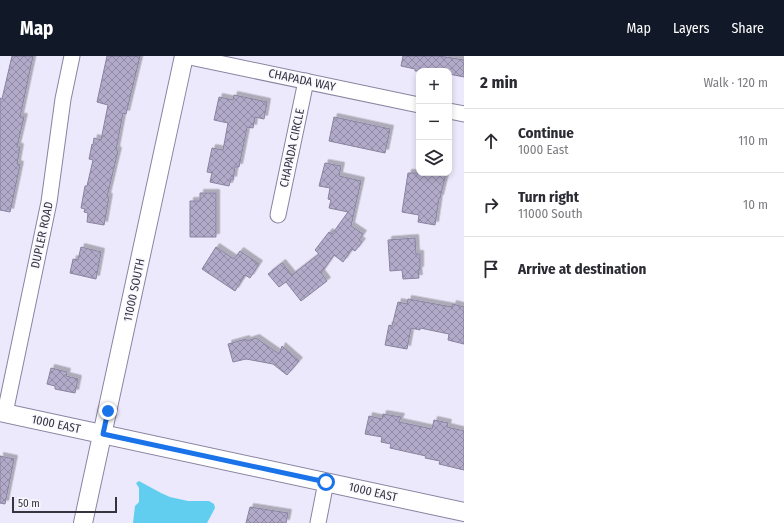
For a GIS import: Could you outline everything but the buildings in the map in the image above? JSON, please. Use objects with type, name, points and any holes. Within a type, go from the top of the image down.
[{"type":"street","name":"DUPLER ROAD","points":[[2,413],[49,202],[55,168],[63,99],[72,56]]},
{"type":"street","name":"CHAPADA WAY","points":[[185,56],[416,104]]},
{"type":"street","name":"11000 SOUTH","points":[[83,523],[185,56]]},
{"type":"street","name":"CHAPADA CIRCLE","points":[[278,215],[306,81]]},
{"type":"street","points":[[452,112],[464,114]]},
{"type":"street","name":"1000 EAST","points":[[2,413],[464,512]]},
{"type":"street","points":[[318,523],[326,482]]},
{"type":"water","points":[[139,481],[170,497],[188,501],[209,501],[214,504],[215,508],[207,523],[133,523],[135,506],[139,502],[139,488],[136,483]]},
{"type":"route","points":[[108,411],[103,434],[326,482]]}]
